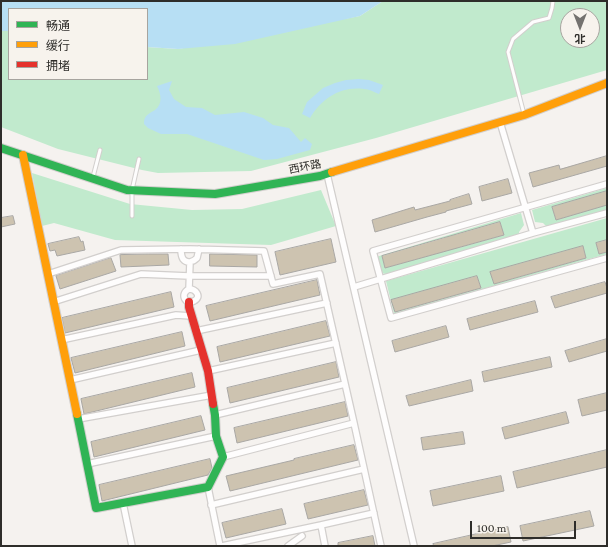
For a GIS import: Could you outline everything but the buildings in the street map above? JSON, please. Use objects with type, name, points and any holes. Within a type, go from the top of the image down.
[{"type":"street","name":"西环路","points":[[1,148],[128,190],[215,194],[320,176],[524,115],[607,83]]},
{"type":"street","points":[[500,122],[533,233]]},
{"type":"street","points":[[23,155],[96,508],[208,487]]},
{"type":"street","points":[[327,174],[414,546]]},
{"type":"street","points":[[607,184],[373,251],[391,318],[607,258]]},
{"type":"street","points":[[354,287],[533,233],[607,213]]},
{"type":"street","points":[[48,274],[121,250],[181,249],[264,251],[273,284],[320,274],[381,546]]},
{"type":"street","points":[[181,249],[183,259],[190,262],[193,262],[197,258],[199,249]]},
{"type":"street","points":[[189,289],[190,262]]},
{"type":"street","points":[[54,302],[141,274],[189,276],[271,276]]},
{"type":"street","points":[[189,289],[194,289],[198,294],[198,297],[194,302],[185,300],[185,291],[189,289]]},
{"type":"street","points":[[189,302],[188,307],[208,371],[215,415],[216,436],[223,457],[208,487],[221,546],[374,513]]},
{"type":"street","points":[[196,331],[327,303]]},
{"type":"street","points":[[61,340],[176,315],[191,316]]},
{"type":"street","points":[[208,371],[336,343]]},
{"type":"street","points":[[70,380],[201,350]]},
{"type":"street","points":[[215,415],[345,384]]},
{"type":"street","points":[[78,419],[212,395]]},
{"type":"street","points":[[223,457],[354,423]]},
{"type":"street","points":[[87,464],[216,436]]},
{"type":"street","points":[[211,505],[364,469]]},
{"type":"street","points":[[123,503],[132,546]]},
{"type":"street","points":[[321,525],[324,546]]},
{"type":"street","points":[[288,546],[302,536]]},
{"type":"lane","points":[[524,115],[508,52],[513,39],[533,22],[549,18],[553,1]]},
{"type":"lane","points":[[92,178],[100,150]]},
{"type":"lane","points":[[132,216],[132,190],[139,159]]},
{"type":"green space","points":[[383,1],[607,1],[607,70],[376,138],[251,171],[158,173],[58,149],[1,127],[1,31],[8,31],[8,80],[148,80],[148,47],[178,49],[360,16]]},
{"type":"green space","points":[[32,173],[130,204],[192,210],[242,209],[321,190],[336,226],[271,245],[115,240],[54,223],[42,226]]},
{"type":"green space","points":[[607,188],[607,210],[547,227],[543,223],[535,222],[532,210]],"holes":[[[602,206],[556,220],[552,207]]]},
{"type":"green space","points":[[521,213],[524,225],[519,232],[519,235],[386,274],[380,273],[376,257]],"holes":[[[500,222],[504,235],[458,248],[455,235]],[[446,237],[449,250],[385,268],[382,256]]]},
{"type":"green space","points":[[607,218],[607,240],[596,243],[599,254],[607,252],[607,254],[394,314],[386,281]],"holes":[[[583,247],[586,258],[494,284],[491,273]],[[477,276],[481,288],[395,312],[392,301]]]},
{"type":"water","points":[[1,1],[383,1],[360,16],[235,44],[178,49],[148,47],[148,8],[8,8],[8,31],[1,31]]},
{"type":"water","points":[[346,80],[369,80],[383,85],[379,94],[366,89],[348,89],[326,99],[310,118],[302,114],[307,102],[323,88]]},
{"type":"water","points":[[172,81],[169,90],[174,99],[186,107],[202,108],[215,115],[244,112],[263,118],[273,125],[289,128],[301,142],[305,138],[312,144],[310,150],[277,159],[264,160],[187,134],[161,134],[148,128],[144,124],[145,119],[148,114],[158,108],[160,102],[160,92],[157,86]]},
{"type":"traffic: fast","points":[[1,148],[127,190],[215,194],[320,176],[332,172]]},
{"type":"traffic: fast","points":[[77,414],[96,508],[208,487],[223,457],[216,436],[213,404]]},
{"type":"traffic: slow","points":[[332,172],[524,115],[607,83]]},
{"type":"traffic: slow","points":[[23,155],[77,414]]},
{"type":"traffic: jam","points":[[189,302],[189,307],[208,371],[213,404]]}]
